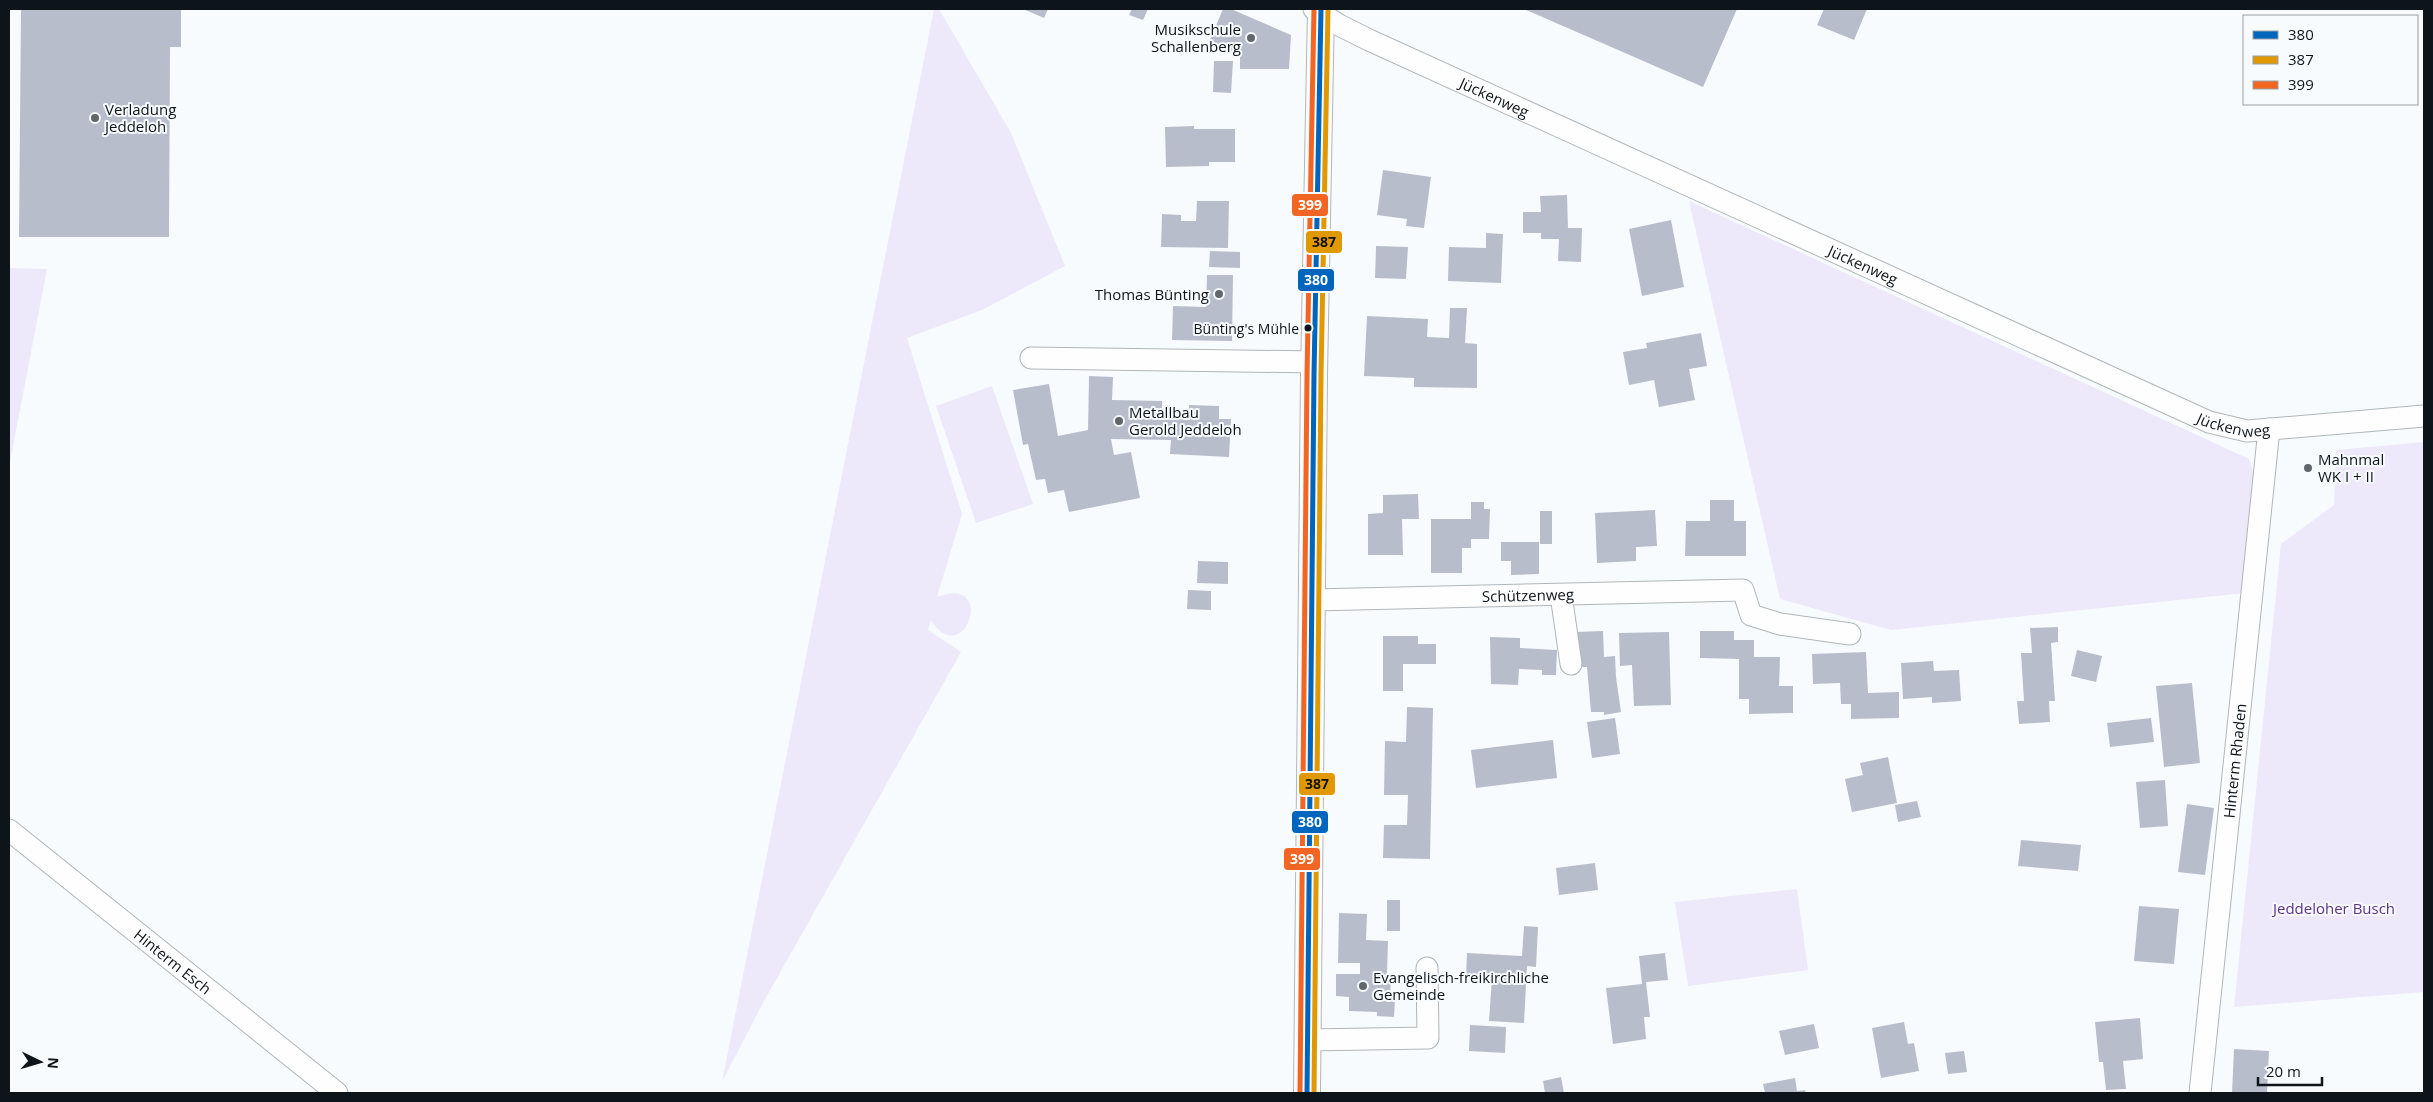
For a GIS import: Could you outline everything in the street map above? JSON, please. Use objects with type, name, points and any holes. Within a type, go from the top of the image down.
[{"type":"main road","points":[[1307,1093],[1319,10]]},
{"type":"street","name":"Jückenweg","points":[[1319,10],[1369,40],[2209,422],[2247,431],[2424,416]]},
{"type":"street","points":[[1031,358],[1315,362]]},
{"type":"street","name":"Hinterm Rhaden","points":[[2200,1093],[2269,429]]},
{"type":"street","name":"Schützenweg","points":[[1313,600],[1743,590],[1751,615],[1780,624],[1850,634]]},
{"type":"street","points":[[1561,595],[1571,664]]},
{"type":"street","name":"Hinterm Esch","points":[[9,830],[338,1093]]},
{"type":"street","points":[[1308,1040],[1428,1038],[1427,968]]},
{"type":"green space","points":[[934,9],[939,9],[1011,133],[1065,266],[982,310],[907,338],[962,514],[937,597],[956,593],[966,598],[971,608],[969,619],[963,630],[954,635],[943,633],[931,620],[928,630],[961,652],[764,1001],[722,1082]]},
{"type":"green space","points":[[1689,201],[2249,459],[2257,483],[2245,593],[1891,630],[1780,599]]},
{"type":"green space","points":[[9,268],[47,269],[9,467]]},
{"type":"green space","points":[[992,386],[1033,504],[976,523],[936,406]]},
{"type":"green space","name":"Jeddeloher Busch","points":[[2424,442],[2424,992],[2234,1007],[2281,544],[2334,505],[2336,450]]},
{"type":"green space","points":[[1797,889],[1808,970],[1688,986],[1675,902]]},
{"type":"building","name":"Verladung Jeddeloh","points":[[21,9],[181,9],[181,47],[170,47],[169,237],[19,237]]},
{"type":"building","points":[[1023,9],[1048,9],[1044,18]]},
{"type":"building","points":[[1132,9],[1148,9],[1143,20],[1129,15]]},
{"type":"building","name":"Musikschule Schallenberg","points":[[1223,9],[1231,9],[1291,35],[1289,69],[1240,69],[1240,55],[1209,42]]},
{"type":"building","points":[[1524,9],[1737,9],[1703,87]]},
{"type":"building","points":[[1824,9],[1867,9],[1854,40],[1817,25]]},
{"type":"building","points":[[1214,61],[1233,61],[1231,93],[1213,92]]},
{"type":"building","points":[[1194,126],[1194,129],[1235,129],[1235,162],[1209,162],[1209,166],[1166,167],[1165,127]]},
{"type":"building","points":[[1383,170],[1431,177],[1424,228],[1406,226],[1407,219],[1377,215]]},
{"type":"building","points":[[1567,195],[1568,228],[1582,228],[1581,262],[1558,261],[1559,239],[1541,239],[1541,233],[1523,233],[1523,212],[1541,212],[1540,196]]},
{"type":"building","points":[[1197,201],[1229,201],[1228,248],[1161,247],[1162,214],[1181,215],[1181,221],[1196,221]]},
{"type":"building","points":[[1671,220],[1684,287],[1642,296],[1629,229]]},
{"type":"building","points":[[1486,233],[1503,234],[1501,283],[1448,281],[1449,247],[1486,248]]},
{"type":"building","points":[[1376,246],[1408,247],[1406,279],[1375,278]]},
{"type":"building","points":[[1210,251],[1240,252],[1240,268],[1209,267]]},
{"type":"building","points":[[1207,275],[1233,275],[1232,341],[1172,340],[1173,306],[1206,307]]},
{"type":"building","points":[[1450,308],[1467,308],[1465,343],[1477,344],[1477,388],[1414,387],[1414,378],[1364,376],[1367,316],[1428,319],[1427,337],[1449,338]]},
{"type":"building","points":[[1701,333],[1707,366],[1689,369],[1695,400],[1659,407],[1654,380],[1629,385],[1623,352],[1647,348],[1646,343]]},
{"type":"building","points":[[1089,376],[1113,377],[1112,400],[1162,401],[1162,417],[1189,418],[1189,405],[1219,406],[1219,419],[1231,419],[1229,457],[1170,454],[1171,440],[1111,439],[1114,455],[1131,452],[1140,498],[1069,512],[1064,490],[1048,493],[1045,479],[1036,480],[1028,444],[1023,445],[1013,390],[1049,384],[1058,436],[1088,430]]},
{"type":"building","points":[[1418,494],[1419,519],[1402,519],[1403,555],[1368,555],[1368,514],[1383,513],[1383,495]]},
{"type":"building","points":[[1710,500],[1734,500],[1734,521],[1746,521],[1746,556],[1685,556],[1686,521],[1710,521]]},
{"type":"building","points":[[1471,502],[1484,502],[1484,509],[1490,509],[1489,539],[1471,539],[1471,548],[1462,548],[1462,573],[1431,573],[1431,519],[1471,519]]},
{"type":"building","points":[[1655,510],[1657,546],[1636,547],[1636,561],[1597,563],[1595,513]]},
{"type":"building","points":[[1540,511],[1552,511],[1552,544],[1540,544]]},
{"type":"building","points":[[1501,542],[1539,542],[1539,574],[1511,575],[1511,561],[1501,561]]},
{"type":"building","points":[[1198,561],[1228,562],[1228,584],[1197,583]]},
{"type":"building","points":[[1188,590],[1211,591],[1211,610],[1187,609]]},
{"type":"building","points":[[2058,627],[2058,642],[2051,643],[2055,701],[2049,701],[2050,722],[2019,724],[2017,701],[2024,701],[2021,653],[2032,653],[2030,628]]},
{"type":"building","points":[[1603,631],[1604,657],[1615,656],[1621,712],[1604,715],[1604,712],[1591,712],[1587,667],[1575,667],[1575,632]]},
{"type":"building","points":[[1700,631],[1734,631],[1734,640],[1754,640],[1754,657],[1780,657],[1779,686],[1793,686],[1793,713],[1749,714],[1749,699],[1739,699],[1739,659],[1700,658]]},
{"type":"building","points":[[1669,632],[1671,705],[1634,706],[1632,665],[1620,666],[1619,633]]},
{"type":"building","points":[[1383,636],[1418,636],[1418,644],[1436,644],[1436,664],[1403,664],[1403,691],[1383,691]]},
{"type":"building","points":[[1490,637],[1520,638],[1520,648],[1557,650],[1556,675],[1542,675],[1542,670],[1519,669],[1518,685],[1491,684]]},
{"type":"building","points":[[2077,650],[2102,656],[2096,682],[2071,676]]},
{"type":"building","points":[[1866,652],[1868,693],[1899,692],[1899,718],[1851,719],[1851,704],[1841,704],[1840,683],[1813,684],[1812,654]]},
{"type":"building","points":[[1933,661],[1934,671],[1959,670],[1961,701],[1932,703],[1932,697],[1903,699],[1901,663]]},
{"type":"building","points":[[2192,683],[2200,763],[2164,767],[2156,686]]},
{"type":"building","points":[[1407,707],[1433,708],[1430,859],[1383,858],[1384,825],[1407,825],[1408,795],[1384,795],[1385,741],[1406,742]]},
{"type":"building","points":[[1615,718],[1620,754],[1592,758],[1587,722]]},
{"type":"building","points":[[2151,718],[2154,742],[2110,747],[2107,723]]},
{"type":"building","points":[[1553,740],[1557,778],[1476,788],[1471,750]]},
{"type":"building","points":[[1888,757],[1897,803],[1852,812],[1845,779],[1863,775],[1860,763]]},
{"type":"building","points":[[2165,780],[2168,826],[2140,828],[2136,782]]},
{"type":"building","points":[[1917,801],[1921,817],[1898,822],[1895,805]]},
{"type":"building","points":[[2187,804],[2214,808],[2205,875],[2178,872]]},
{"type":"building","points":[[2021,840],[2081,845],[2078,871],[2018,866]]},
{"type":"building","points":[[1595,863],[1598,890],[1559,895],[1556,868]]},
{"type":"building","points":[[1387,900],[1400,900],[1400,931],[1387,931]]},
{"type":"building","points":[[2139,906],[2179,909],[2174,964],[2134,961]]},
{"type":"building","points":[[1339,913],[1367,914],[1366,940],[1388,941],[1387,975],[1391,975],[1390,999],[1395,999],[1394,1017],[1377,1016],[1377,1012],[1349,1011],[1349,997],[1336,996],[1336,974],[1360,974],[1360,963],[1338,963]]},
{"type":"building","points":[[1524,926],[1538,927],[1536,967],[1527,966],[1524,1023],[1489,1021],[1492,978],[1466,977],[1467,953],[1522,956]]},
{"type":"building","points":[[1665,953],[1668,980],[1646,982],[1650,1017],[1644,1017],[1646,1039],[1613,1044],[1606,988],[1642,984],[1639,956]]},
{"type":"building","points":[[2140,1018],[2143,1059],[2123,1061],[2126,1089],[2106,1090],[2103,1062],[2099,1062],[2095,1022]]},
{"type":"building","points":[[1904,1022],[1908,1044],[1914,1043],[1919,1071],[1881,1078],[1872,1028]]},
{"type":"building","points":[[1814,1024],[1819,1048],[1785,1055],[1779,1031]]},
{"type":"building","points":[[1470,1025],[1506,1027],[1505,1053],[1469,1051]]},
{"type":"building","points":[[2234,1049],[2269,1051],[2267,1093],[2232,1093]]},
{"type":"building","points":[[1964,1051],[1967,1072],[1948,1074],[1945,1053]]},
{"type":"building","points":[[1561,1077],[1564,1093],[1545,1093],[1543,1081]]},
{"type":"building","points":[[1795,1078],[1797,1091],[1805,1090],[1806,1093],[1765,1093],[1763,1084]]},
{"type":"transit line","name":"399","points":[[1300,1093],[1307,375],[1314,9]]},
{"type":"transit line","name":"380","points":[[1307,1093],[1314,375],[1321,9]]},
{"type":"transit line","name":"387","points":[[1314,1093],[1321,375],[1328,9]]},
{"type":"place","name":"Musikschule Schallenberg","points":[[1251,38]]},
{"type":"place","name":"Verladung Jeddeloh","points":[[95,118]]},
{"type":"place","name":"Thomas Bünting","points":[[1219,294]]},
{"type":"place","name":"Bünting's Mühle","points":[[1308,328]]},
{"type":"place","name":"Metallbau Gerold Jeddeloh","points":[[1119,421]]},
{"type":"place","name":"Mahnmal WK I + II","points":[[2308,468]]},
{"type":"place","name":"Evangelisch-freikirchliche Gemeinde","points":[[1363,986]]}]
